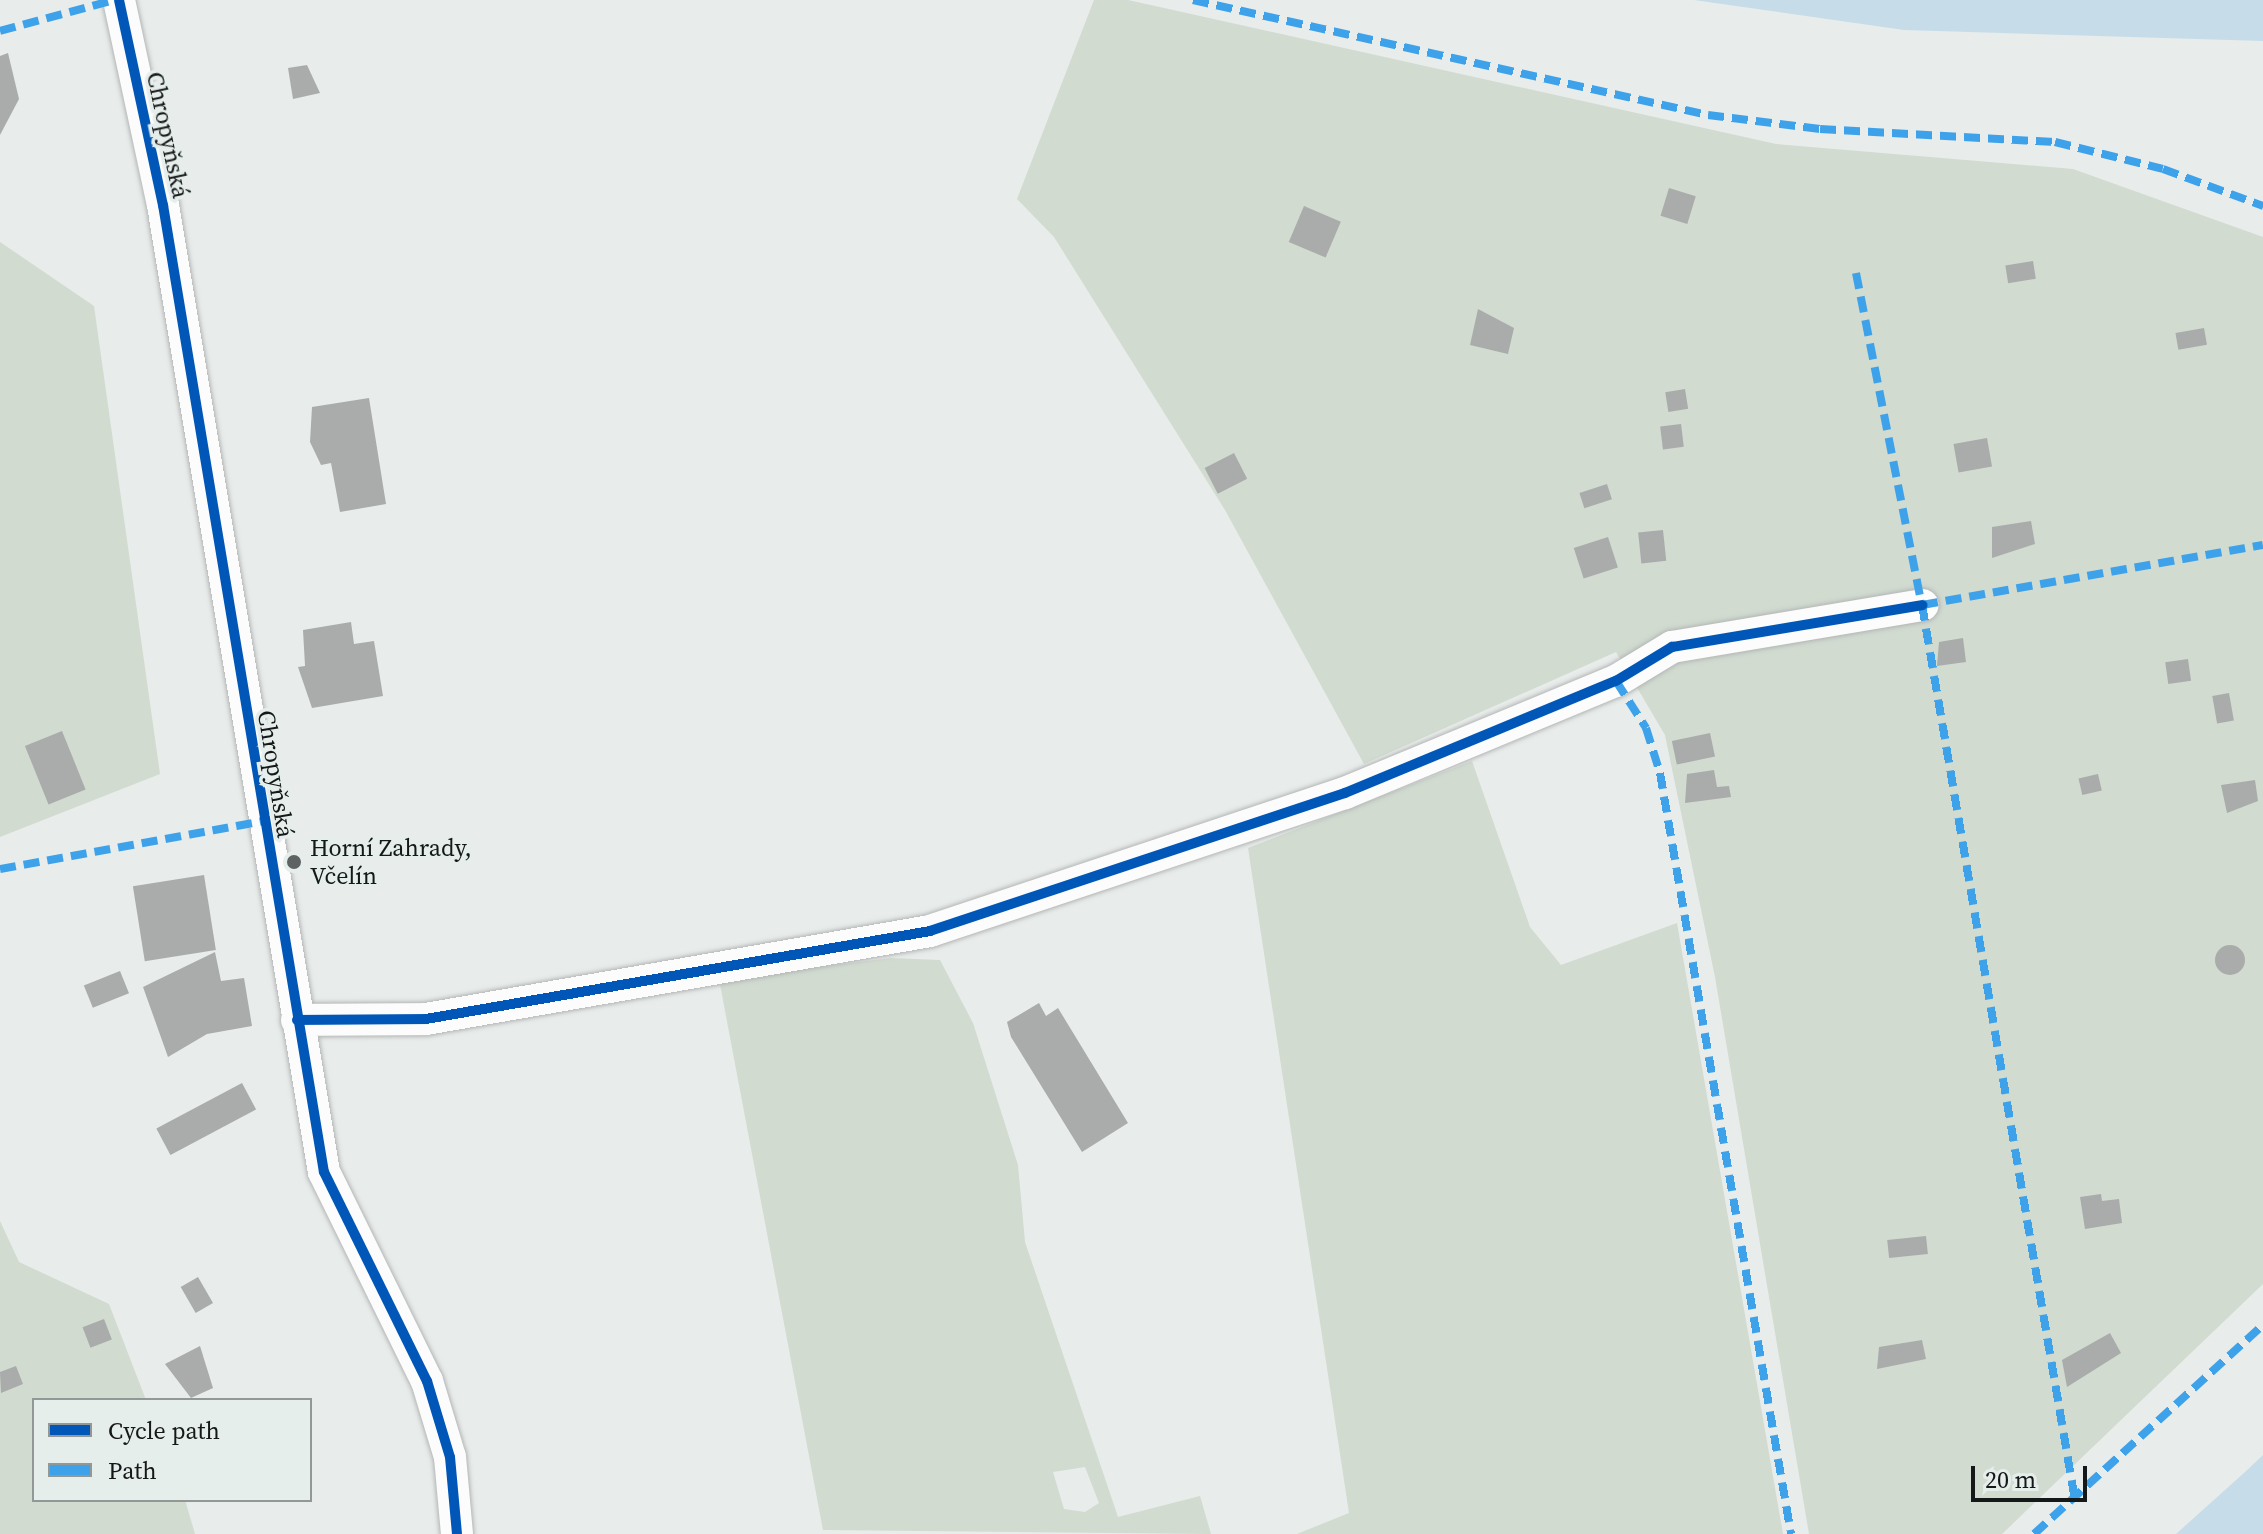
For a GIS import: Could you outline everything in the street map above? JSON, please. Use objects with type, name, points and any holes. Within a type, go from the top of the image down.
[{"type":"street","name":"Chropyňská","points":[[119,0],[163,205],[324,1172],[427,1381],[450,1457],[457,1534]]},
{"type":"street","points":[[297,1020],[426,1019],[930,931],[1345,793],[1616,681],[1672,647],[1922,605]]},
{"type":"shaded area","points":[[1094,0],[1128,0],[1776,144],[2073,169],[2263,237],[2263,1284],[2002,1534],[1809,1534],[1715,977],[1665,735],[1616,652],[1364,764],[1225,510],[1054,237],[1017,199]]},
{"type":"shaded area","points":[[0,242],[94,306],[160,774],[0,837]]},
{"type":"shaded area","points":[[1472,761],[1530,927],[1561,965],[1677,923],[1783,1534],[1297,1534],[1349,1513],[1248,848]]},
{"type":"shaded area","points":[[891,958],[940,960],[973,1023],[1018,1165],[1025,1242],[1118,1517],[1200,1496],[1211,1534],[823,1530],[719,979]],"holes":[[[1085,1467],[1099,1503],[1085,1512],[1064,1509],[1053,1472]]]},
{"type":"shaded area","points":[[0,1221],[19,1262],[109,1304],[145,1398],[32,1398],[32,1502],[186,1502],[195,1534],[0,1534]]},
{"type":"water","points":[[1694,0],[2263,0],[2263,41],[1904,30]]},
{"type":"water","points":[[2263,1455],[2263,1534],[2176,1534],[2245,1472]]},
{"type":"building","points":[[8,53],[19,99],[0,135],[0,56]]},
{"type":"building","points":[[307,65],[320,93],[293,99],[288,68]]},
{"type":"building","points":[[1669,188],[1696,196],[1687,224],[1661,216]]},
{"type":"building","points":[[1304,206],[1341,222],[1326,258],[1289,242]]},
{"type":"building","points":[[2033,261],[2036,279],[2008,283],[2005,265]]},
{"type":"building","points":[[1478,309],[1514,328],[1508,354],[1470,345]]},
{"type":"building","points":[[2204,328],[2207,345],[2178,350],[2175,333]]},
{"type":"building","points":[[1685,389],[1688,409],[1668,412],[1665,392]]},
{"type":"building","points":[[369,398],[386,504],[340,512],[331,463],[321,465],[310,442],[312,407]]},
{"type":"building","points":[[1681,424],[1684,447],[1663,449],[1660,427]]},
{"type":"building","points":[[1987,438],[1992,467],[1959,472],[1954,444]]},
{"type":"building","points":[[1234,453],[1247,479],[1218,494],[1205,468]]},
{"type":"building","points":[[1607,484],[1612,499],[1584,508],[1579,493]]},
{"type":"building","points":[[2031,521],[2035,544],[1992,558],[1992,527]]},
{"type":"building","points":[[1663,530],[1666,561],[1641,563],[1638,533]]},
{"type":"building","points":[[1608,537],[1618,567],[1584,579],[1574,548]]},
{"type":"building","points":[[351,622],[354,644],[374,641],[383,696],[312,708],[298,667],[305,666],[303,630]]},
{"type":"building","points":[[1963,638],[1966,662],[1937,666],[1939,642]]},
{"type":"building","points":[[2188,659],[2191,681],[2168,684],[2165,662]]},
{"type":"building","points":[[2229,693],[2234,721],[2217,724],[2212,696]]},
{"type":"building","points":[[62,731],[86,789],[49,804],[25,746]]},
{"type":"building","points":[[1710,733],[1715,756],[1677,765],[1672,741]]},
{"type":"building","points":[[1714,770],[1717,787],[1729,786],[1731,797],[1685,803],[1687,774]]},
{"type":"building","points":[[2098,774],[2102,791],[2082,795],[2079,778]]},
{"type":"building","points":[[2255,780],[2258,801],[2227,813],[2221,785]]},
{"type":"building","points":[[204,875],[216,950],[145,961],[133,886]]},
{"type":"building","points":[[2230,945],[2241,949],[2245,960],[2241,971],[2230,975],[2219,971],[2215,960],[2219,949]]},
{"type":"building","points":[[215,952],[221,981],[244,978],[252,1026],[207,1034],[168,1057],[143,987]]},
{"type":"building","points":[[120,971],[129,993],[93,1008],[84,986]]},
{"type":"building","points":[[1039,1003],[1046,1016],[1058,1008],[1128,1123],[1082,1152],[1011,1037],[1007,1022]]},
{"type":"building","points":[[242,1083],[256,1109],[170,1155],[156,1129]]},
{"type":"building","points":[[2101,1194],[2102,1201],[2119,1199],[2122,1223],[2085,1229],[2080,1197]]},
{"type":"building","points":[[1926,1236],[1928,1254],[1889,1258],[1887,1240]]},
{"type":"building","points":[[198,1277],[213,1303],[196,1313],[181,1287]]},
{"type":"building","points":[[104,1319],[112,1340],[90,1348],[83,1327]]},
{"type":"building","points":[[2110,1333],[2121,1353],[2067,1387],[2062,1360]]},
{"type":"building","points":[[1922,1340],[1926,1359],[1877,1369],[1879,1347]]},
{"type":"building","points":[[200,1346],[213,1388],[191,1398],[165,1364]]},
{"type":"building","points":[[16,1366],[23,1384],[1,1393],[0,1372]]},
{"type":"marked path","points":[[0,31],[114,0]]},
{"type":"marked path","points":[[1193,0],[1708,115],[1820,129],[2055,142],[2163,169],[2263,206]]},
{"type":"marked path","points":[[1856,273],[1922,605],[2075,1500]]},
{"type":"marked path","points":[[1922,605],[2263,545]]},
{"type":"marked path","points":[[1616,681],[1646,728],[1660,773],[1791,1534]]},
{"type":"marked path","points":[[0,869],[263,821]]},
{"type":"marked path","points":[[2034,1534],[2263,1325]]},
{"type":"cycle path","points":[[119,0],[163,205],[324,1172],[427,1381],[450,1457],[457,1534]]},
{"type":"cycle path","points":[[297,1020],[426,1019],[930,931],[1345,793],[1616,681],[1672,647],[1922,605]]},
{"type":"place","name":"Horní Zahrady, Včelín","points":[[294,862]]}]
